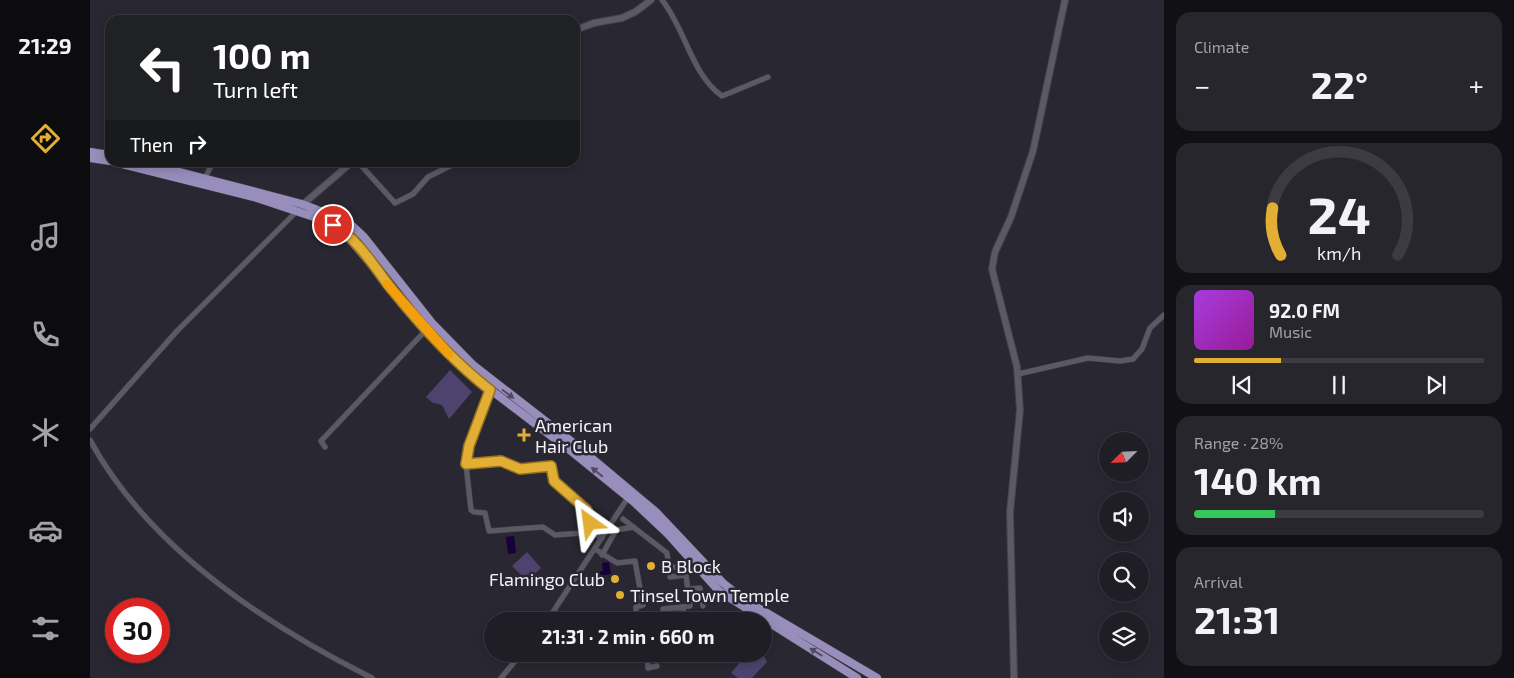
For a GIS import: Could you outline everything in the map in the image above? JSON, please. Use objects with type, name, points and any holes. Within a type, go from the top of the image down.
[{"type":"main road","points":[[90,152],[105,158]]},
{"type":"main road","points":[[90,158],[105,156]]},
{"type":"main road","points":[[134,167],[257,198],[333,225],[347,234],[426,330],[459,363],[490,390],[666,522],[732,591],[877,678]]},
{"type":"main road","points":[[161,167],[302,204],[337,217],[356,229],[432,323],[488,378],[576,444],[668,534],[719,591],[857,678]]},
{"type":"main road","points":[[426,330],[432,323]]},
{"type":"street","points":[[580,28],[594,23],[622,18],[635,12],[651,0]]},
{"type":"street","points":[[662,0],[700,69],[716,92],[722,96],[768,77]]},
{"type":"street","points":[[1014,678],[1010,512],[1020,410],[1018,374],[994,285],[992,261],[1011,217],[1035,144],[1065,0]]},
{"type":"street","points":[[205,178],[210,167]]},
{"type":"street","points":[[90,429],[176,331],[302,204],[346,167]]},
{"type":"street","points":[[363,167],[395,203],[413,194],[428,177],[448,167]]},
{"type":"street","points":[[1018,374],[1088,358],[1127,361],[1133,359],[1142,349],[1150,328],[1164,315]]},
{"type":"street","points":[[324,447],[321,441],[426,330]]},
{"type":"street","points":[[466,464],[501,461],[520,469],[551,466],[554,481],[587,510],[589,527],[583,534],[556,535],[545,527],[489,531],[484,513],[471,510],[466,464],[469,446],[490,390]]},
{"type":"street","points":[[90,440],[122,489],[147,520],[222,586],[317,649],[372,678]]},
{"type":"street","points":[[554,612],[630,495]]},
{"type":"street","points":[[602,555],[624,518],[666,553],[670,577],[686,574],[690,606],[663,609],[664,612]]},
{"type":"street","points":[[589,527],[603,536]]},
{"type":"street","points":[[616,530],[634,527]]},
{"type":"street","points":[[595,549],[602,555],[617,562],[635,560],[643,605],[636,606],[636,612]]},
{"type":"street","points":[[669,568],[682,566]]},
{"type":"street","points":[[688,589],[700,588],[703,606]]},
{"type":"street","points":[[683,606],[684,612]]},
{"type":"street","points":[[672,608],[672,612]]},
{"type":"street","points":[[501,678],[514,662]]},
{"type":"street","points":[[648,662],[648,668],[657,666]]},
{"type":"shaded area","points":[[450,370],[472,392],[449,419],[442,405],[433,403],[426,397]]},
{"type":"shaded area","points":[[514,536],[516,553],[508,554],[506,537]]},
{"type":"shaded area","points":[[527,552],[541,568],[527,581],[512,566]]},
{"type":"shaded area","points":[[609,562],[611,574],[600,576],[599,572],[603,571],[602,563]]},
{"type":"shaded area","points":[[740,662],[767,662],[752,678],[738,678],[731,673]]},
{"type":"slow traffic","points":[[387,284],[449,354]]},
{"type":"place","name":"American Hair Club","points":[[524,435]]},
{"type":"place","name":"B Block","points":[[651,566]]},
{"type":"place","name":"Flamingo Club","points":[[615,579]]},
{"type":"place","name":"Tinsel Town Temple","points":[[620,595]]},
{"type":"route","points":[[333,225],[342,230],[360,249],[443,348],[490,390],[469,446],[466,464],[501,461],[520,469],[551,466],[554,481],[587,510],[590,523]]}]
